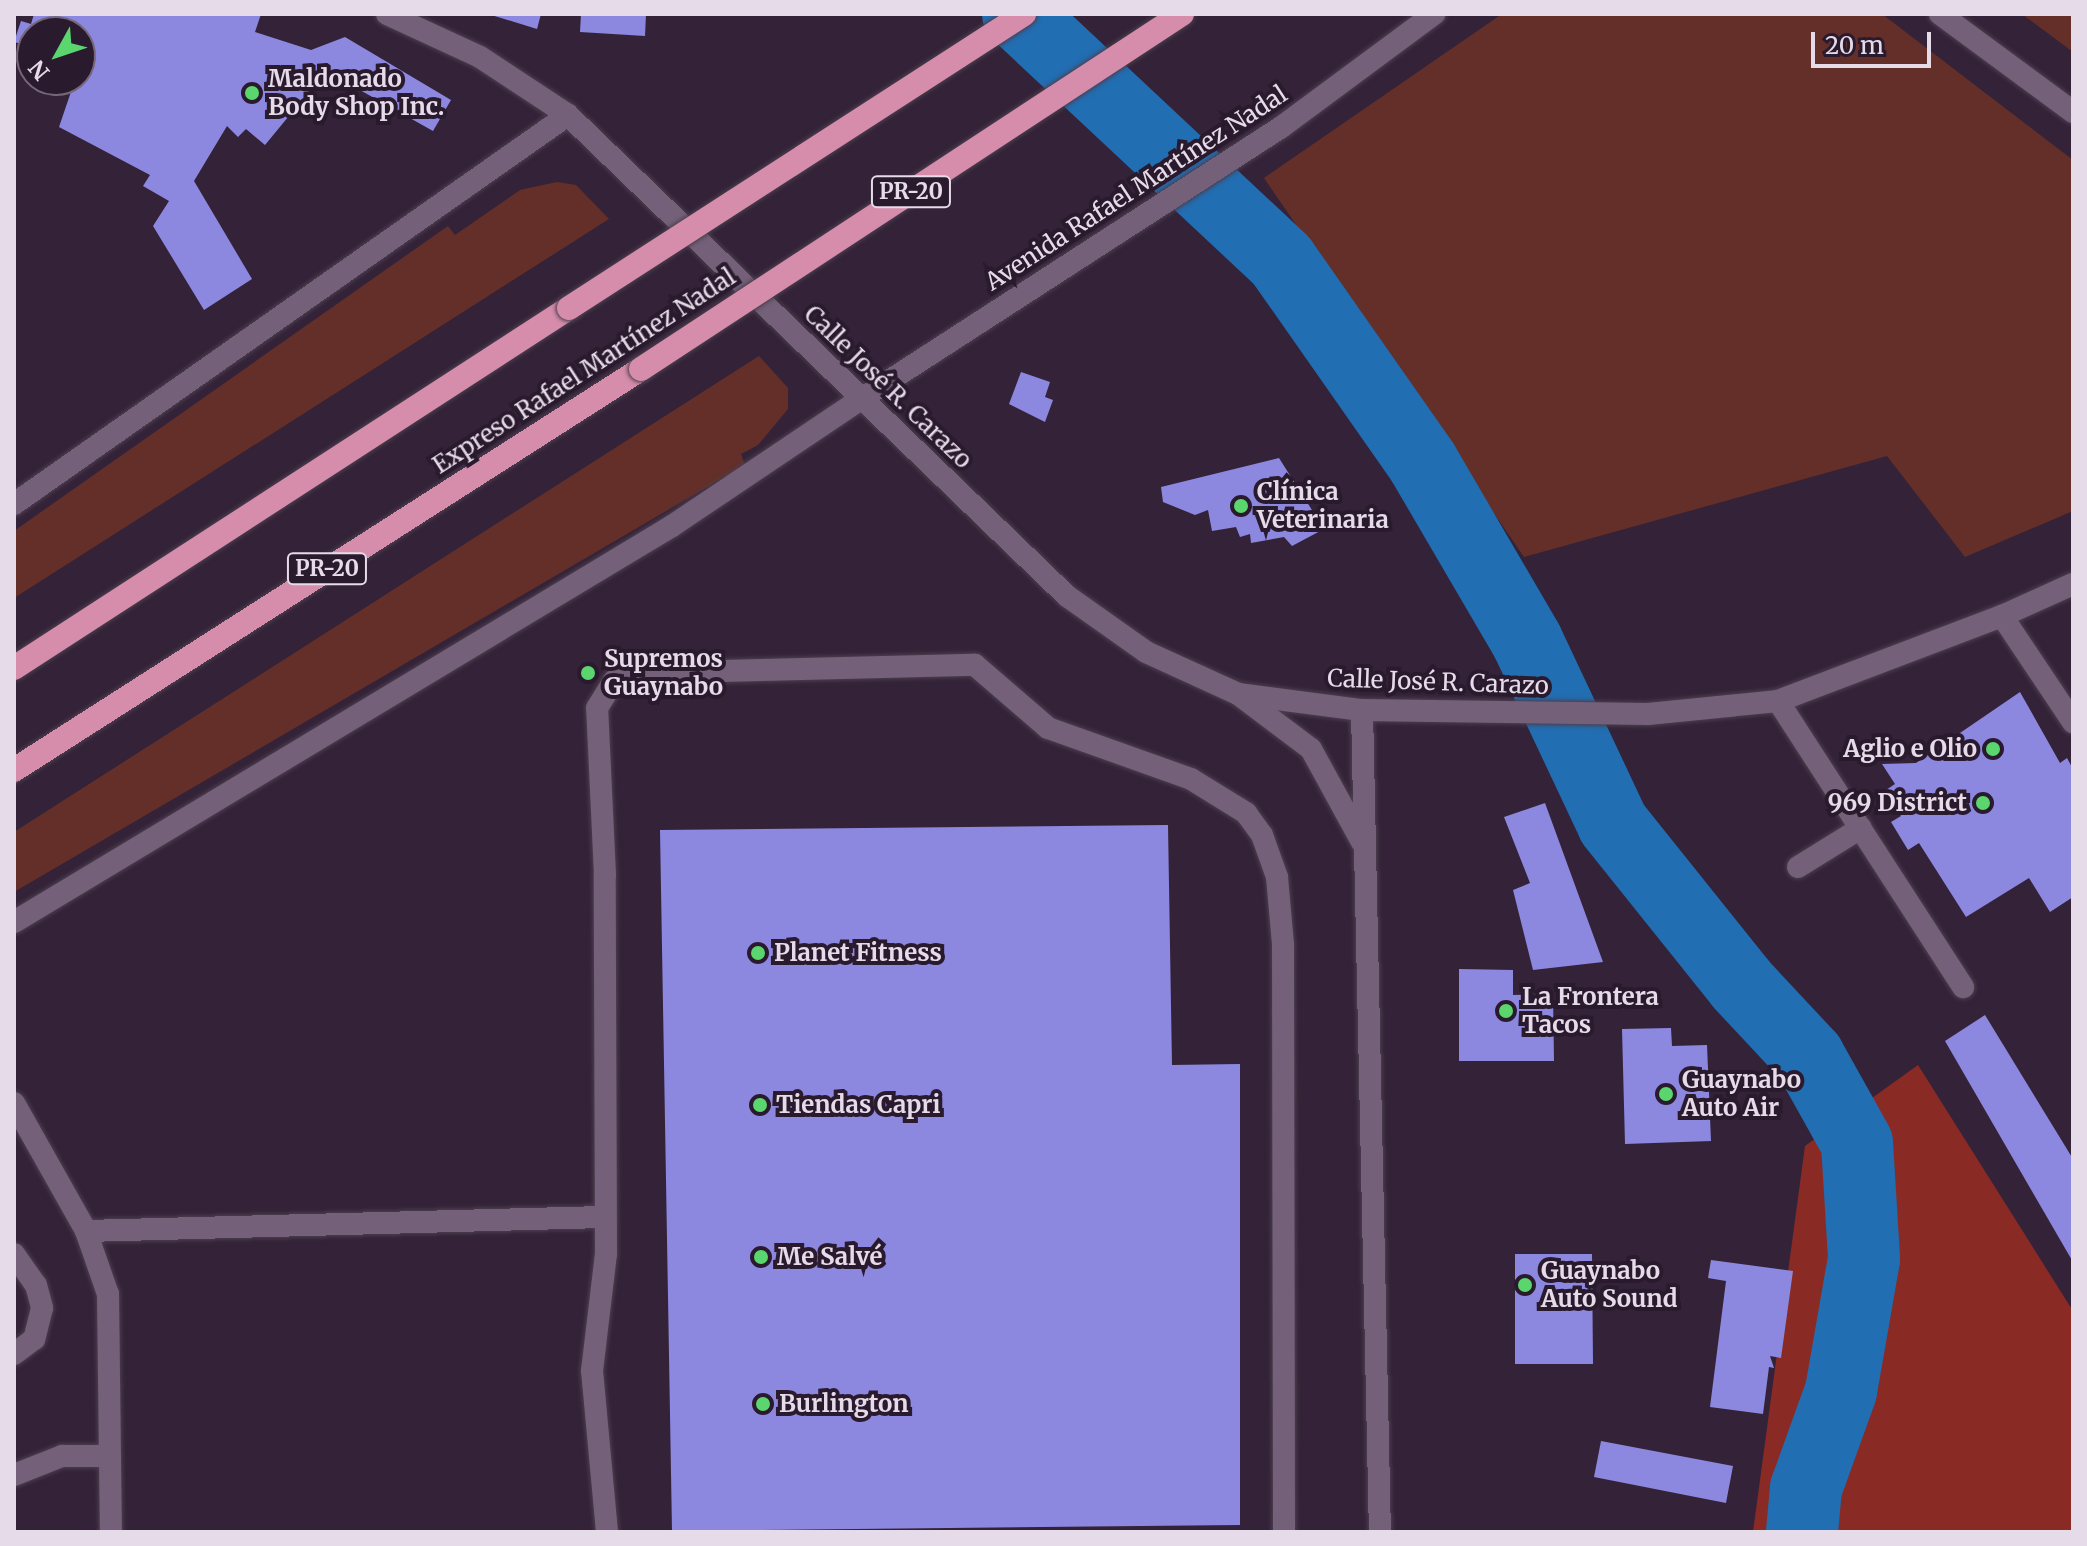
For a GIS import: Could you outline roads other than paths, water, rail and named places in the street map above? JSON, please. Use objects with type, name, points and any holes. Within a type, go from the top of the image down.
[{"type":"highway","points":[[14,668],[1024,14]]},
{"type":"highway","name":"Expreso Rafael Martínez Nadal","points":[[14,770],[641,369],[1182,14]]},
{"type":"street","name":"Calle José R. Carazo","points":[[387,14],[480,57],[568,115],[861,399],[1105,626],[1146,652],[1238,694],[1362,710],[1648,714],[1778,701],[2002,616],[2073,584]]},
{"type":"street","name":"Avenida Rafael Martínez Nadal","points":[[14,922],[672,526],[861,399],[1280,128],[1434,14]]},
{"type":"street","points":[[1940,14],[2073,112]]},
{"type":"street","points":[[14,504],[568,115]]},
{"type":"street","points":[[2002,616],[2073,722]]},
{"type":"street","points":[[607,1532],[592,1371],[605,1217],[605,875],[594,728],[597,708],[614,681],[721,671],[975,665],[1048,728],[1191,779],[1246,813],[1262,835],[1277,877],[1283,944],[1284,1532]]},
{"type":"street","points":[[1238,694],[1311,749],[1366,849]]},
{"type":"street","points":[[1778,701],[1963,987]]},
{"type":"street","points":[[1362,710],[1380,1532]]},
{"type":"street","points":[[1798,867],[1861,828]]},
{"type":"street","points":[[14,1103],[86,1231],[108,1294],[111,1532]]},
{"type":"street","points":[[86,1231],[605,1217]]},
{"type":"street","points":[[14,1254],[36,1285],[42,1308],[34,1339],[14,1354]]},
{"type":"street","points":[[14,1475],[62,1456],[110,1456]]},
{"type":"waterway","points":[[1018,14],[1281,260],[1423,463],[1527,641],[1613,824],[1741,984],[1809,1057],[1857,1143],[1864,1259],[1841,1391],[1806,1488],[1802,1532]]},
{"type":"place","name":"Maldonado Body Shop Inc.","points":[[252,93]]},
{"type":"place","name":"Clínica Veterinaria","points":[[1241,506]]},
{"type":"place","name":"Supremos Guaynabo","points":[[588,673]]},
{"type":"place","name":"Aglio e Olio","points":[[1993,749]]},
{"type":"place","name":"969 District","points":[[1983,803]]},
{"type":"place","name":"Planet Fitness","points":[[758,953]]},
{"type":"place","name":"La Frontera Tacos","points":[[1506,1011]]},
{"type":"place","name":"Guaynabo Auto Air","points":[[1666,1094]]},
{"type":"place","name":"Tiendas Capri","points":[[760,1105]]},
{"type":"place","name":"Me Salvé","points":[[761,1257]]},
{"type":"place","name":"Guaynabo Auto Sound","points":[[1525,1285]]},
{"type":"place","name":"Burlington","points":[[763,1404]]}]
